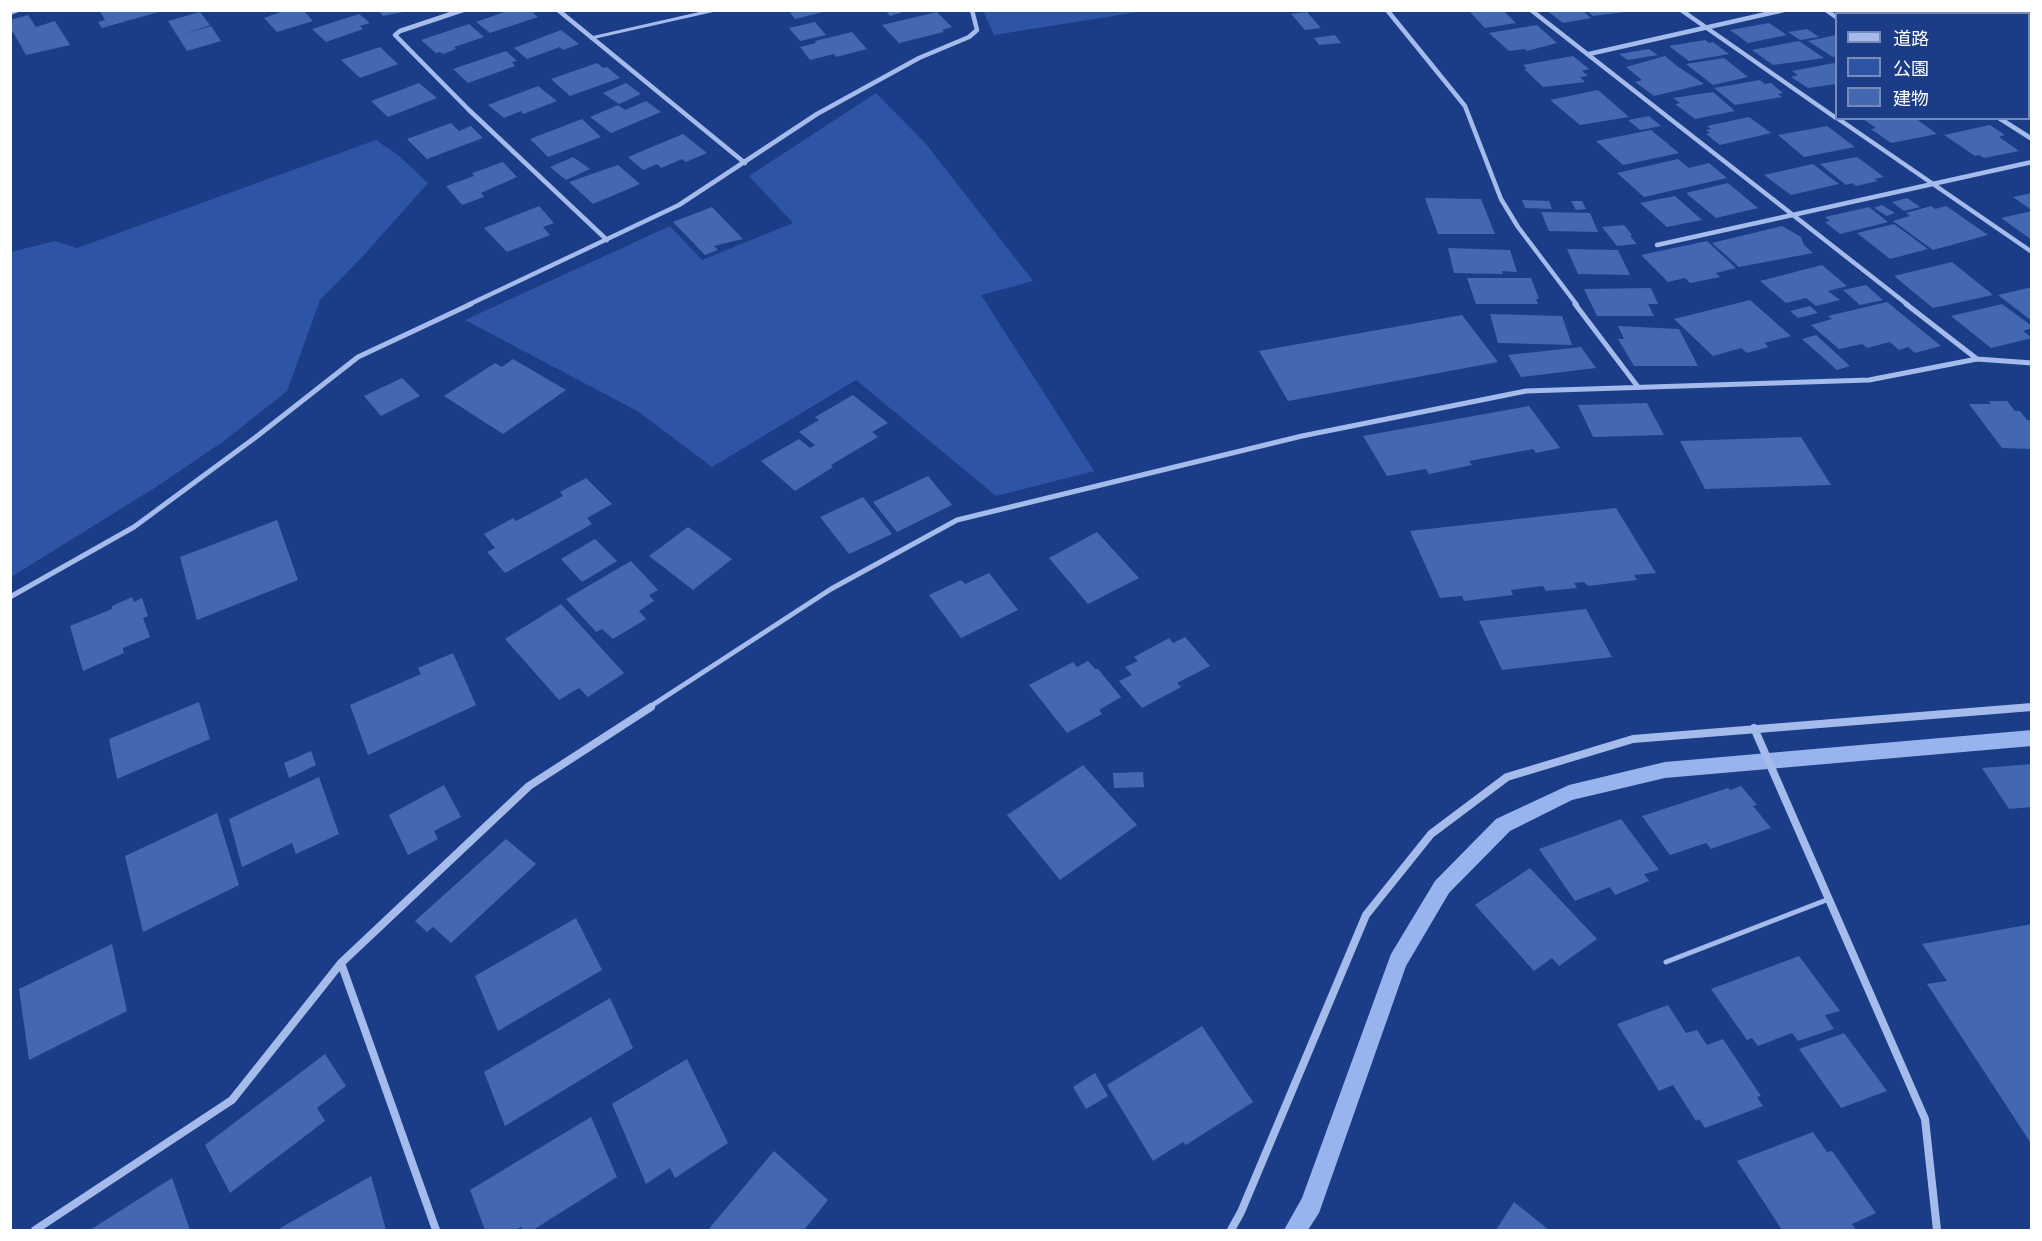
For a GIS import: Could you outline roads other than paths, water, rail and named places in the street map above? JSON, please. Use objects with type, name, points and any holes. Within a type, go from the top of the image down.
[{"type":"street","points":[[10,13],[18,10]]},
{"type":"street","points":[[463,10],[400,31],[395,35],[469,110],[607,240]]},
{"type":"street","points":[[558,10],[745,163]]},
{"type":"street","points":[[10,597],[134,526],[256,437],[358,357],[679,205],[817,114],[919,58],[969,37],[977,30],[972,10]]},
{"type":"street","points":[[1387,10],[1465,106],[1501,199],[1638,387]]},
{"type":"street","points":[[1532,10],[1790,215],[1977,359]]},
{"type":"street","points":[[1681,10],[1835,117]]},
{"type":"street","points":[[1588,54],[1784,10]]},
{"type":"street","points":[[1840,120],[2031,252]]},
{"type":"street","points":[[2002,120],[2031,139]]},
{"type":"street","points":[[1657,245],[2031,162]]},
{"type":"street","points":[[34,1230],[232,1100],[342,963],[530,786],[831,589],[957,520],[1302,436],[1526,391],[1869,380],[1977,359],[2031,363]]},
{"type":"street","points":[[1231,1230],[1241,1212],[1366,915],[1431,834],[1467,805],[1508,777],[1632,739],[2031,707]]},
{"type":"street","points":[[1754,728],[1925,1119],[1937,1230]]},
{"type":"street","points":[[342,963],[436,1230]]},
{"type":"lane","points":[[591,38],[715,10]]},
{"type":"lane","points":[[1666,962],[1829,899]]},
{"type":"waterway","points":[[1295,1230],[1311,1205],[1398,961],[1442,887],[1503,825],[1569,793],[1665,770],[2032,738]]}]
